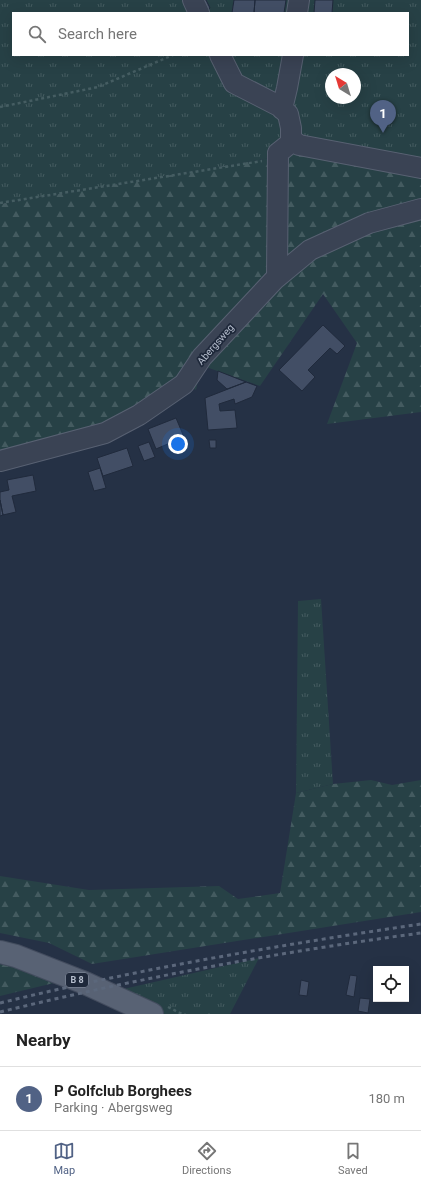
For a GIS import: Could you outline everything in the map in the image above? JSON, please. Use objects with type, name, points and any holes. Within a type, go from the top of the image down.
[{"type":"main road","name":"B 8","points":[[0,952],[16,956],[85,983],[152,1014]]},
{"type":"street","points":[[193,0],[199,12]]},
{"type":"street","points":[[298,12],[299,0]]},
{"type":"street","points":[[220,56],[234,83],[279,106],[288,114],[291,128],[291,140],[299,145],[421,168]]},
{"type":"street","points":[[282,109],[293,56]]},
{"type":"street","points":[[277,277],[278,153],[293,141]]},
{"type":"street","name":"Abergsweg","points":[[0,461],[105,433],[139,415],[184,384],[202,357],[277,277],[310,250],[369,223],[421,209]]},
{"type":"path","points":[[0,107],[98,87],[171,56]]},
{"type":"path","points":[[0,203],[253,164],[271,159],[278,153]]},
{"type":"green space","points":[[0,0],[421,0],[421,162],[276,157],[0,204]]},
{"type":"green space","points":[[296,138],[421,162],[421,412],[327,424],[357,343],[323,294],[260,386],[206,367],[199,376],[196,390],[178,377],[134,410],[106,424],[0,452],[0,204],[276,157]]},
{"type":"green space","points":[[321,599],[333,784],[296,793],[298,601]]},
{"type":"green space","points":[[371,780],[392,785],[421,780],[421,912],[92,964],[49,943],[0,933],[0,876],[89,890],[219,886],[238,899],[280,893],[296,793],[333,784]]},
{"type":"green space","points":[[259,958],[230,1014],[151,1014],[106,993]]},
{"type":"green space","points":[[0,964],[23,969],[54,983],[0,996]]},
{"type":"building","points":[[199,0],[206,0],[210,8],[204,11]]},
{"type":"building","points":[[234,0],[255,0],[254,12],[232,12]]},
{"type":"building","points":[[255,0],[286,0],[284,12],[254,12]]},
{"type":"building","points":[[315,0],[333,0],[332,12],[314,12]]},
{"type":"building","points":[[323,325],[345,346],[337,354],[330,348],[308,370],[315,377],[302,391],[279,370]]},
{"type":"building","points":[[218,371],[246,382],[227,389],[217,380]]},
{"type":"building","points":[[246,382],[257,386],[252,397],[235,404],[234,399],[219,404],[220,411],[235,410],[237,428],[208,430],[205,398]]},
{"type":"building","points":[[176,418],[184,437],[156,449],[148,429]]},
{"type":"building","points":[[209,440],[216,440],[216,448],[210,448]]},
{"type":"building","points":[[149,442],[155,457],[144,461],[138,446]]},
{"type":"building","points":[[127,448],[133,466],[103,476],[97,458]]},
{"type":"building","points":[[100,468],[106,488],[94,491],[88,472]]},
{"type":"building","points":[[33,475],[36,491],[12,496],[16,512],[3,515],[0,492],[9,490],[7,480]]},
{"type":"building","points":[[0,500],[3,515],[0,516]]},
{"type":"building","points":[[350,975],[357,976],[354,997],[346,995]]},
{"type":"building","points":[[301,980],[309,982],[307,996],[299,995]]},
{"type":"building","points":[[360,998],[370,999],[368,1013],[358,1011]]},
{"type":"railway","points":[[0,1003],[105,979],[210,959],[315,940],[421,924]]},
{"type":"railway","points":[[0,1012],[104,988],[262,957],[421,933]]},
{"type":"place","name":"P Golfclub Borghees","points":[[383,133]]}]
